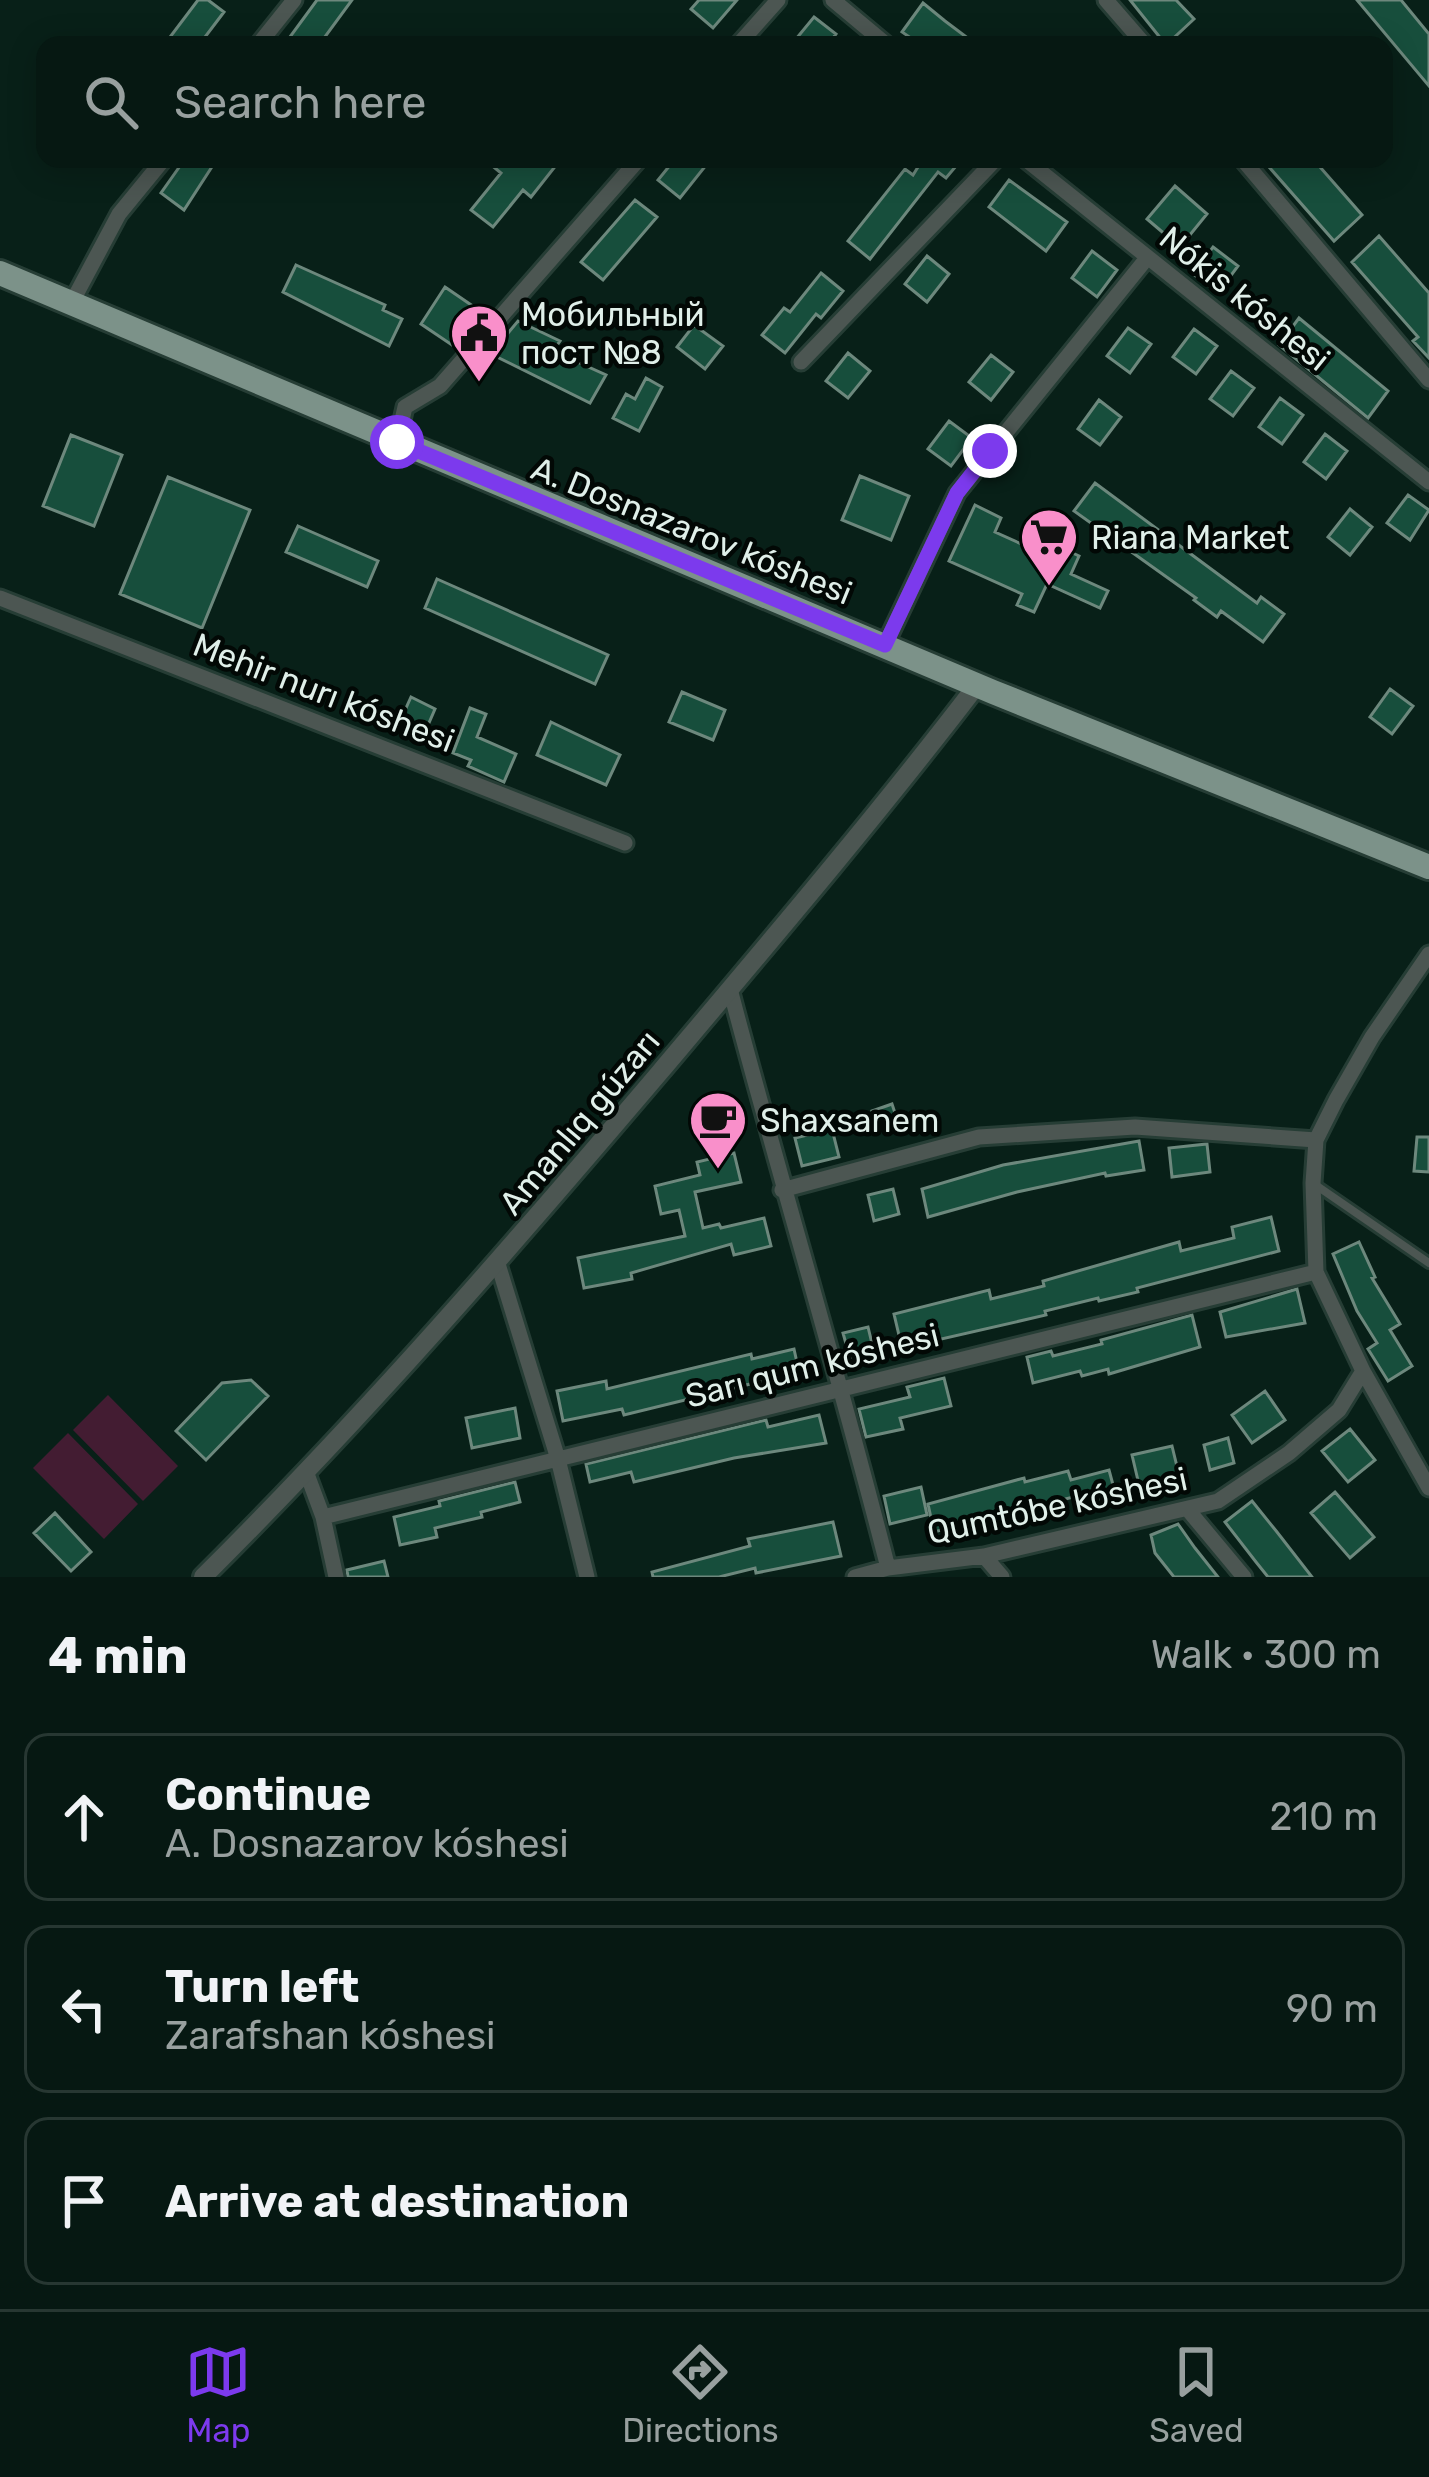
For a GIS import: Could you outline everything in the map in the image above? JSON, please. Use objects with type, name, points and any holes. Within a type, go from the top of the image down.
[{"type":"main road","name":"A. Dosnazarov kóshesi","points":[[0,273],[977,685],[1429,867]]},
{"type":"street","points":[[264,36],[294,0]]},
{"type":"street","points":[[746,36],[778,0]]},
{"type":"street","points":[[833,0],[876,36]]},
{"type":"street","points":[[1106,0],[1137,36]]},
{"type":"street","points":[[71,304],[119,214],[157,168]]},
{"type":"street","points":[[397,442],[405,407],[440,386],[631,168]]},
{"type":"street","points":[[801,362],[986,168]]},
{"type":"street","name":"Nókis kóshesi","points":[[1036,168],[1429,482]]},
{"type":"street","points":[[1250,168],[1429,380]]},
{"type":"street","points":[[885,645],[957,493],[1147,258]]},
{"type":"street","name":"Mehir nurı kóshesi","points":[[0,598],[625,843]]},
{"type":"street","name":"Amanlıq gúzarı","points":[[203,1577],[307,1474],[497,1264],[845,854],[977,685]]},
{"type":"street","points":[[1429,954],[1372,1036],[1316,1140],[1312,1183],[1316,1272],[1363,1371],[1429,1488]]},
{"type":"street","points":[[730,989],[888,1568]]},
{"type":"street","points":[[782,1190],[979,1137],[1136,1126],[1316,1140]]},
{"type":"street","points":[[497,1264],[558,1460],[587,1577]]},
{"type":"street","name":"Sarı qum kóshesi","points":[[323,1517],[1316,1272]]},
{"type":"street","name":"Qumtóbe kóshesi","points":[[855,1577],[888,1568],[985,1556],[1218,1502],[1289,1453],[1339,1410],[1363,1371]]},
{"type":"street","points":[[307,1474],[323,1517],[336,1577]]},
{"type":"street","points":[[1190,1510],[1244,1577]]},
{"type":"street","points":[[985,1556],[1001,1577]]},
{"type":"lane","points":[[1312,1183],[1429,1263]]},
{"type":"shaded area","points":[[108,1395],[178,1466],[143,1501],[73,1430]]},
{"type":"shaded area","points":[[68,1433],[138,1504],[104,1539],[33,1468]]},
{"type":"building","points":[[198,0],[208,0],[224,12],[206,36],[171,36]]},
{"type":"building","points":[[317,0],[352,0],[326,36],[291,36]]},
{"type":"building","points":[[699,0],[737,0],[713,28],[691,9]]},
{"type":"building","points":[[1130,0],[1176,0],[1194,19],[1176,36],[1159,36]]},
{"type":"building","points":[[1357,0],[1401,0],[1429,34],[1429,86],[1393,43],[1393,36],[1387,36]]},
{"type":"building","points":[[923,3],[965,36],[908,36],[902,32]]},
{"type":"building","points":[[814,17],[836,34],[835,36],[798,36]]},
{"type":"building","points":[[179,168],[211,168],[184,210],[161,193]]},
{"type":"building","points":[[495,168],[554,168],[531,197],[523,190],[493,227],[471,210],[501,173]]},
{"type":"building","points":[[668,168],[704,168],[680,198],[658,180]]},
{"type":"building","points":[[917,168],[954,168],[946,178],[938,172],[870,259],[848,241],[905,169],[913,175]]},
{"type":"building","points":[[1270,168],[1321,168],[1362,215],[1334,241]]},
{"type":"building","points":[[1009,180],[1067,222],[1046,251],[989,207]]},
{"type":"building","points":[[1175,186],[1207,214],[1180,247],[1147,219]]},
{"type":"building","points":[[635,200],[657,217],[603,280],[581,262]]},
{"type":"building","points":[[1379,236],[1429,293],[1429,358],[1413,341],[1418,337],[1352,262]]},
{"type":"building","points":[[1213,247],[1238,266],[1218,293],[1193,274]]},
{"type":"building","points":[[1092,251],[1117,270],[1097,297],[1072,278]]},
{"type":"building","points":[[927,256],[949,274],[927,302],[905,284]]},
{"type":"building","points":[[296,265],[385,305],[383,310],[402,319],[389,346],[283,292]]},
{"type":"building","points":[[821,273],[843,291],[821,318],[816,314],[785,353],[762,335],[784,308],[790,312]]},
{"type":"building","points":[[445,287],[477,309],[452,345],[421,324]]},
{"type":"building","points":[[1299,318],[1388,391],[1368,418],[1279,345]]},
{"type":"building","points":[[518,321],[560,341],[553,351],[606,375],[590,403],[491,354]]},
{"type":"building","points":[[694,325],[723,346],[705,369],[677,347]]},
{"type":"building","points":[[1128,328],[1151,344],[1130,373],[1107,356]]},
{"type":"building","points":[[1194,329],[1217,346],[1196,374],[1173,357]]},
{"type":"building","points":[[848,353],[870,371],[848,398],[826,381]]},
{"type":"building","points":[[991,355],[1013,372],[991,400],[969,382]]},
{"type":"building","points":[[1231,371],[1254,388],[1233,416],[1210,399]]},
{"type":"building","points":[[646,378],[662,387],[639,431],[613,418],[626,394],[635,399]]},
{"type":"building","points":[[1280,398],[1303,415],[1282,444],[1259,427]]},
{"type":"building","points":[[1099,400],[1121,417],[1100,445],[1078,429]]},
{"type":"building","points":[[949,421],[972,438],[951,466],[928,449]]},
{"type":"building","points":[[1325,434],[1347,451],[1326,479],[1304,462]]},
{"type":"building","points":[[71,435],[122,455],[94,526],[43,506]]},
{"type":"building","points":[[860,476],[909,496],[891,540],[842,520]]},
{"type":"building","points":[[168,477],[250,510],[202,628],[120,594]]},
{"type":"building","points":[[1095,483],[1257,603],[1261,597],[1284,614],[1263,642],[1221,611],[1217,617],[1074,511]]},
{"type":"building","points":[[1408,495],[1429,510],[1410,540],[1387,523]]},
{"type":"building","points":[[975,505],[1001,518],[995,532],[1050,557],[1055,545],[1079,556],[1071,574],[1108,591],[1100,608],[1047,584],[1034,612],[1017,605],[1022,594],[949,561]]},
{"type":"building","points":[[1350,509],[1372,527],[1350,555],[1328,537]]},
{"type":"building","points":[[298,526],[378,561],[367,587],[286,552]]},
{"type":"building","points":[[437,579],[608,655],[595,684],[425,608]]},
{"type":"building","points":[[1390,689],[1413,706],[1392,734],[1370,717]]},
{"type":"building","points":[[682,692],[725,710],[713,740],[669,722]]},
{"type":"building","points":[[411,697],[435,709],[422,739],[397,728]]},
{"type":"building","points":[[470,708],[486,714],[477,737],[516,754],[504,782],[468,766],[471,760],[453,753]]},
{"type":"building","points":[[551,722],[620,755],[606,785],[537,755]]},
{"type":"building","points":[[892,1104],[896,1116],[876,1123],[872,1111]]},
{"type":"building","points":[[832,1129],[839,1157],[802,1166],[795,1138]]},
{"type":"building","points":[[1417,1137],[1429,1137],[1429,1172],[1414,1171]]},
{"type":"building","points":[[1139,1141],[1144,1170],[1105,1173],[1017,1192],[928,1217],[922,1189],[1003,1165]]},
{"type":"building","points":[[1207,1144],[1210,1172],[1172,1177],[1169,1148]]},
{"type":"building","points":[[734,1153],[741,1182],[695,1192],[703,1228],[764,1218],[771,1246],[734,1255],[731,1244],[631,1273],[632,1279],[584,1288],[578,1258],[685,1236],[679,1210],[661,1214],[655,1186],[700,1175],[697,1162]]},
{"type":"building","points":[[893,1189],[899,1214],[874,1221],[868,1195]]},
{"type":"building","points":[[1271,1217],[1279,1251],[1137,1288],[1138,1292],[902,1348],[894,1314],[989,1290],[991,1299],[1044,1286],[1043,1281],[1179,1242],[1181,1251],[1234,1238],[1232,1227]]},
{"type":"building","points":[[1359,1242],[1372,1278],[1400,1324],[1390,1330],[1412,1366],[1388,1381],[1368,1349],[1377,1343],[1357,1311],[1333,1254]]},
{"type":"building","points":[[1297,1289],[1305,1323],[1226,1337],[1220,1312]]},
{"type":"building","points":[[1192,1315],[1200,1347],[1109,1374],[1108,1369],[1082,1376],[1080,1371],[1033,1383],[1027,1357],[1102,1344],[1101,1340]]},
{"type":"building","points":[[868,1327],[874,1352],[850,1358],[843,1333]]},
{"type":"building","points":[[794,1349],[799,1372],[624,1415],[622,1409],[563,1421],[557,1391],[606,1381],[607,1389],[751,1354],[752,1359]]},
{"type":"building","points":[[944,1378],[951,1406],[900,1418],[903,1429],[866,1437],[859,1409],[910,1397],[907,1387]]},
{"type":"building","points":[[251,1380],[268,1396],[206,1460],[176,1431],[222,1383]]},
{"type":"building","points":[[1265,1391],[1285,1420],[1252,1443],[1232,1415]]},
{"type":"building","points":[[515,1408],[520,1438],[472,1448],[466,1418]]},
{"type":"building","points":[[819,1415],[826,1443],[734,1458],[634,1482],[631,1472],[590,1482],[586,1464],[766,1420],[768,1427]]},
{"type":"building","points":[[1350,1429],[1375,1460],[1348,1482],[1322,1451]]},
{"type":"building","points":[[1228,1438],[1234,1463],[1210,1470],[1204,1445]]},
{"type":"building","points":[[1172,1446],[1180,1479],[1140,1489],[1132,1455]]},
{"type":"building","points":[[1109,1470],[1116,1496],[1091,1502],[1089,1493],[934,1532],[928,1504],[1024,1478],[1025,1482],[1068,1471],[1071,1480]]},
{"type":"building","points":[[515,1482],[520,1502],[435,1528],[437,1537],[400,1545],[394,1517]]},
{"type":"building","points":[[921,1487],[927,1515],[890,1524],[884,1496]]},
{"type":"building","points":[[1335,1492],[1374,1537],[1350,1558],[1311,1513]]},
{"type":"building","points":[[1252,1501],[1312,1577],[1268,1577],[1256,1562],[1225,1522]]},
{"type":"building","points":[[55,1513],[91,1552],[71,1571],[34,1533]]},
{"type":"building","points":[[833,1522],[841,1556],[756,1573],[755,1568],[719,1577],[653,1577],[652,1572],[750,1546],[748,1539]]},
{"type":"building","points":[[1178,1524],[1218,1577],[1174,1577],[1155,1553],[1151,1535]]},
{"type":"building","points":[[384,1561],[388,1577],[348,1577],[347,1570]]},
{"type":"place","name":"Мобильный пост №8","points":[[479,384]]},
{"type":"place","name":"Riana Market","points":[[1049,588]]},
{"type":"place","name":"Shaxsanem","points":[[718,1171]]},
{"type":"route","points":[[397,442],[885,645],[957,493],[990,451]]}]
